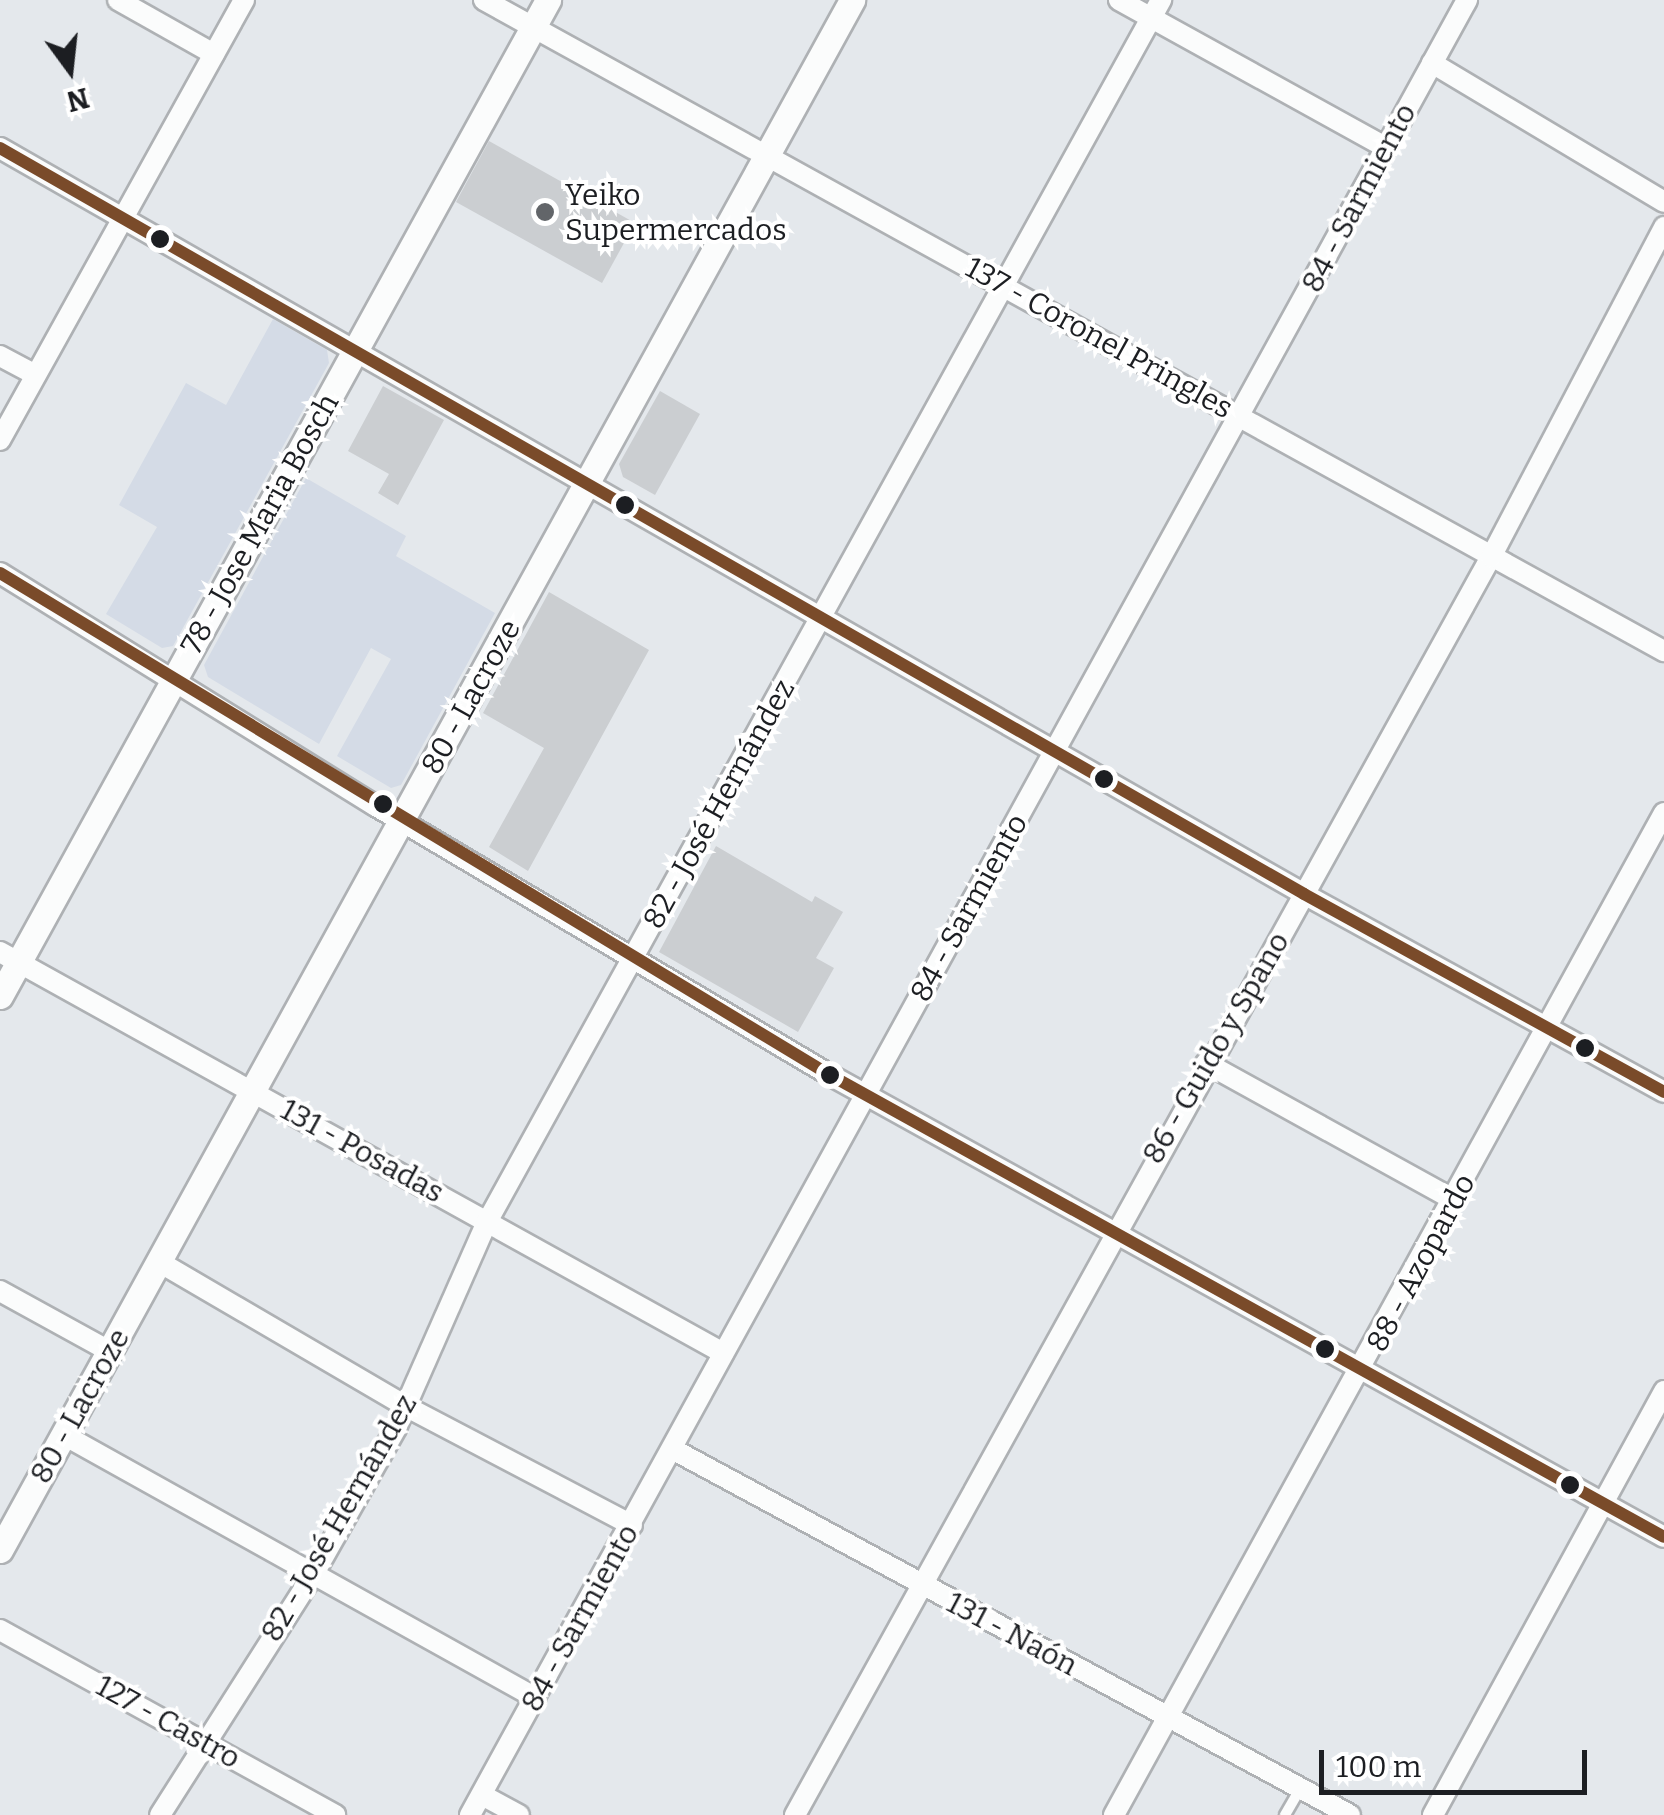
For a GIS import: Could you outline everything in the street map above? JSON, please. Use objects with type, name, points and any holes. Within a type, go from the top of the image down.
[{"type":"street","points":[[118,0],[214,54]]},
{"type":"street","points":[[0,440],[244,0]]},
{"type":"street","name":"137 - Coronel Pringles","points":[[484,0],[1664,650]]},
{"type":"street","name":"78 - Jose Maria Bosch","points":[[0,996],[9,957],[174,680],[548,0]]},
{"type":"street","name":"80 - Lacroze","points":[[0,1550],[852,0]]},
{"type":"street","points":[[1119,0],[1156,9],[1385,148]]},
{"type":"street","name":"84 - Sarmiento","points":[[470,1815],[676,1451],[723,1353],[1467,0]]},
{"type":"street","name":"82 - José Hernández","points":[[160,1815],[202,1740],[313,1575],[407,1407],[487,1222],[1156,9]]},
{"type":"street","points":[[1432,63],[1664,202]]},
{"type":"street","points":[[0,148],[1304,894],[1664,1092]]},
{"type":"street","name":"86 - Guido y Spano","points":[[796,1815],[1111,1233],[1490,557],[1664,227]]},
{"type":"street","points":[[0,356],[35,375]]},
{"type":"street","points":[[0,573],[402,821],[866,1096],[1664,1537]]},
{"type":"street","name":"88 - Azopardo","points":[[1114,1815],[1362,1371],[1664,813]]},
{"type":"street","name":"131 - Posadas","points":[[9,957],[723,1353]]},
{"type":"street","points":[[1206,1063],[1454,1200]]},
{"type":"street","points":[[161,1263],[407,1407],[632,1525]]},
{"type":"street","points":[[0,1291],[109,1351]]},
{"type":"street","points":[[1432,1815],[1664,1391]]},
{"type":"street","points":[[64,1435],[536,1698]]},
{"type":"street","name":"131 - Naón","points":[[676,1451],[1350,1815]]},
{"type":"street","name":"127 - Castro","points":[[0,1630],[335,1815]]},
{"type":"street","points":[[482,1795],[519,1815]]},
{"type":"lane","points":[[1285,1815],[1300,1788]]},
{"type":"shaded area","points":[[273,319],[327,350],[329,363],[173,646],[162,648],[106,614],[157,527],[119,505],[186,383],[226,405]]},
{"type":"shaded area","points":[[306,478],[406,536],[396,556],[495,613],[401,785],[391,788],[337,756],[391,659],[371,648],[319,744],[208,677],[204,665]]},
{"type":"building","name":"Yeiko Supermercados","points":[[489,141],[635,223],[602,283],[456,202]]},
{"type":"building","points":[[383,386],[444,420],[398,505],[378,493],[389,474],[348,451]]},
{"type":"building","points":[[660,391],[700,414],[655,495],[623,477],[619,464]]},
{"type":"building","points":[[549,592],[649,650],[528,871],[489,847],[544,748],[483,713]]},
{"type":"building","points":[[716,846],[812,902],[815,896],[843,912],[816,958],[834,968],[798,1032],[659,952]]},
{"type":"transit line","points":[[0,148],[1304,894],[1664,1092]]},
{"type":"transit line","points":[[0,573],[830,1075],[1664,1537]]},
{"type":"place","name":"Yeiko Supermercados","points":[[545,212]]}]
